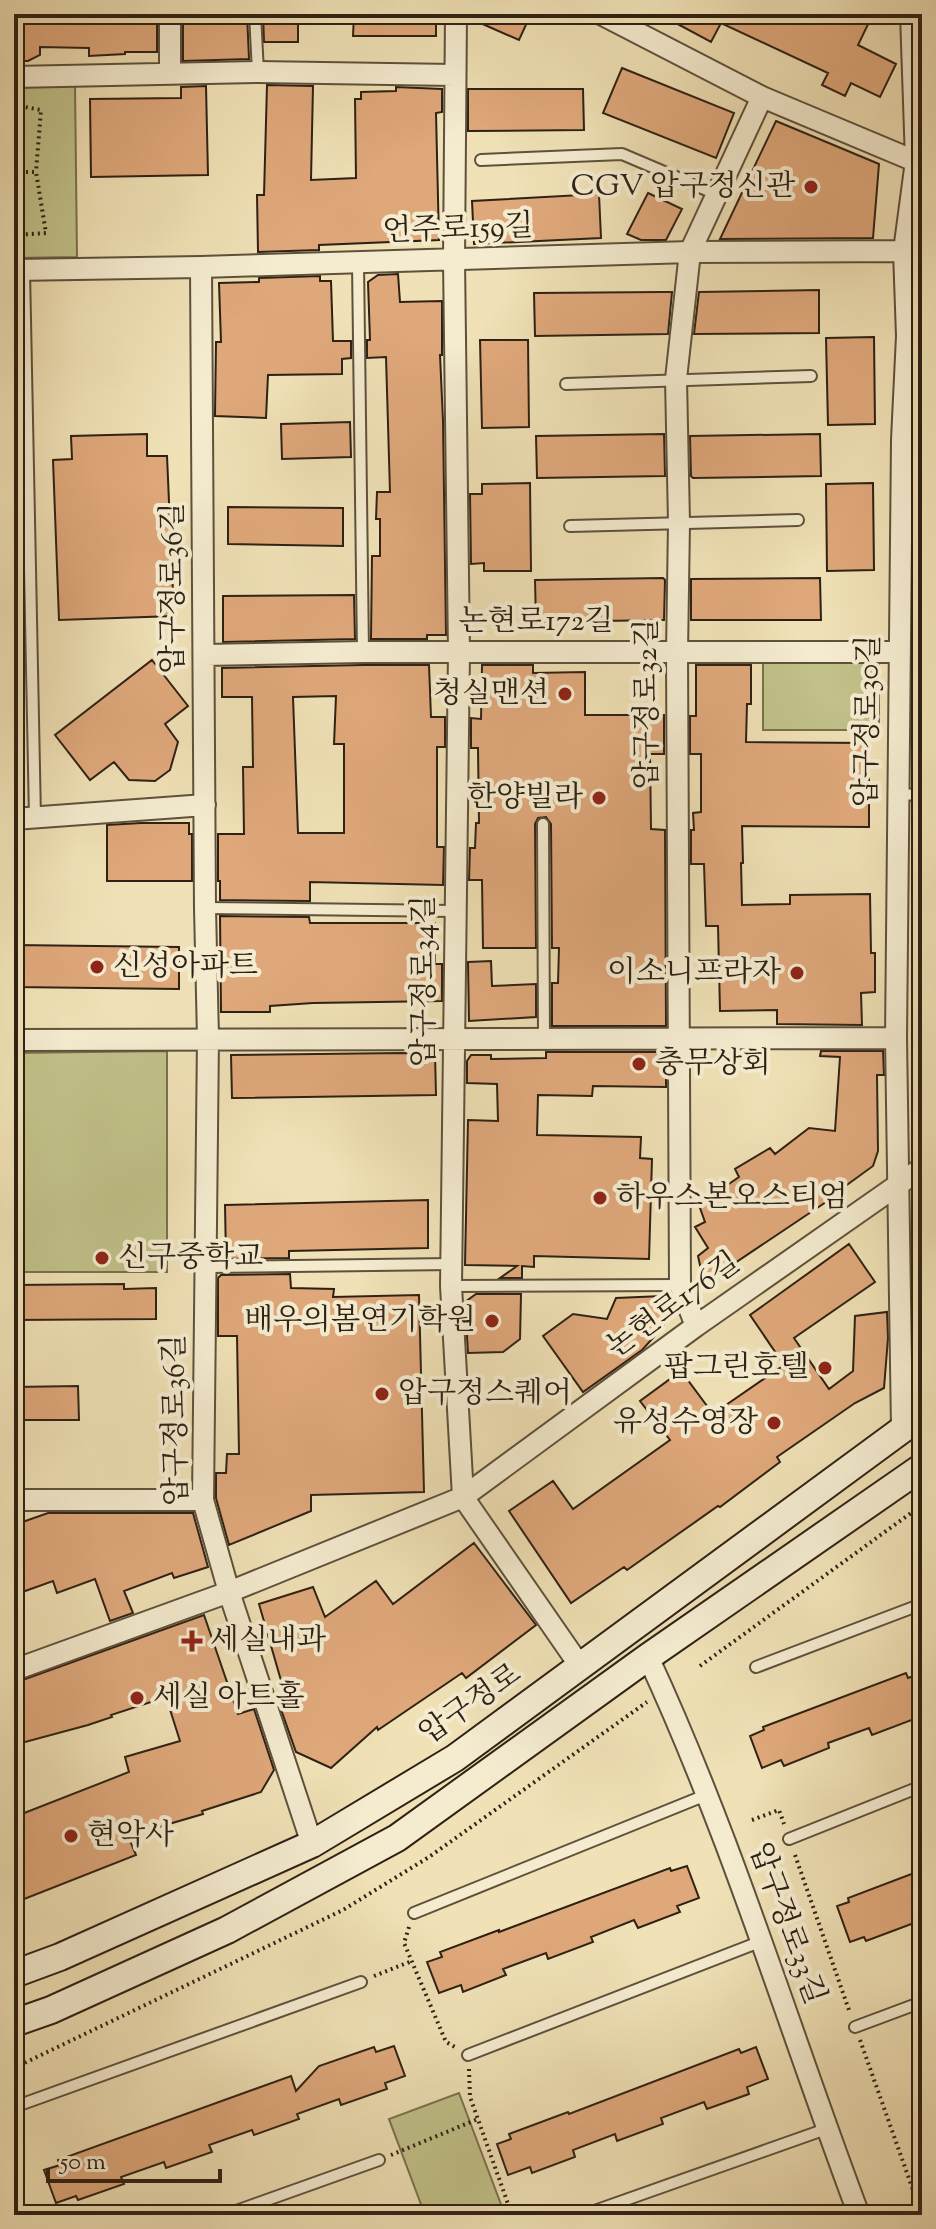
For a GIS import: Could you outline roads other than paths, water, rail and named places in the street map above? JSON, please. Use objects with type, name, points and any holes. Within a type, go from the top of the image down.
[{"type":"main road","name":"압구정로","points":[[14,1974],[60,1957],[312,1844],[455,1758],[912,1422]]},
{"type":"main road","name":"압구정로","points":[[14,2023],[51,2010],[227,1930],[397,1838],[648,1657],[922,1467]]},
{"type":"street","points":[[170,14],[170,73]]},
{"type":"street","name":"압구정로34길","points":[[456,14],[454,260],[459,652],[451,1286],[463,1497]]},
{"type":"street","points":[[601,14],[762,97],[919,162]]},
{"type":"street","name":"압구정로30길","points":[[911,14],[919,162],[904,251],[907,336],[902,440],[896,1038],[897,1184],[912,1422]]},
{"type":"street","points":[[14,77],[258,72],[454,75]]},
{"type":"street","name":"압구정로32길","points":[[696,1326],[680,1285],[676,379],[690,252],[762,97]]},
{"type":"street","name":"언주로159길","points":[[19,270],[690,252],[904,251]]},
{"type":"street","name":"압구정로36길","points":[[201,267],[208,1038],[203,1500],[229,1592],[312,1844]]},
{"type":"street","name":"논현로172길","points":[[205,655],[900,652]]},
{"type":"street","points":[[14,819],[205,805]]},
{"type":"street","points":[[14,1040],[896,1038]]},
{"type":"street","name":"논현로176길","points":[[14,1670],[229,1592],[463,1497],[696,1326],[922,1168]]},
{"type":"street","points":[[463,1497],[580,1666]]},
{"type":"street","points":[[14,1500],[203,1500]]},
{"type":"street","name":"압구정로33길","points":[[648,1657],[706,1795],[762,1941],[826,2129],[859,2215]]},
{"type":"lane","points":[[255,14],[258,72]]},
{"type":"lane","points":[[481,160],[622,154],[716,194]]},
{"type":"lane","points":[[358,263],[363,652]]},
{"type":"lane","points":[[19,270],[35,818]]},
{"type":"lane","points":[[566,384],[811,376]]},
{"type":"lane","points":[[570,526],[798,520]]},
{"type":"lane","points":[[897,794],[922,795]]},
{"type":"lane","points":[[543,824],[544,1037]]},
{"type":"lane","points":[[205,908],[455,911]]},
{"type":"lane","points":[[207,1267],[452,1264]]},
{"type":"lane","points":[[451,1286],[680,1285]]},
{"type":"lane","points":[[756,1667],[922,1604]]},
{"type":"lane","points":[[789,1839],[922,1786]]},
{"type":"lane","points":[[414,1913],[706,1795]]},
{"type":"lane","points":[[468,2055],[762,1941]]},
{"type":"lane","points":[[14,2107],[361,1982]]},
{"type":"lane","points":[[855,2027],[922,2002]]},
{"type":"lane","points":[[583,2215],[826,2129]]},
{"type":"lane","points":[[225,2215],[379,2160]]},
{"type":"place","name":"CGV 압구정신관","points":[[811,187]]},
{"type":"place","name":"청실맨션","points":[[565,694]]},
{"type":"place","name":"한양빌라","points":[[599,798]]},
{"type":"place","name":"신성아파트","points":[[97,967]]},
{"type":"place","name":"이소니프라자","points":[[797,973]]},
{"type":"place","name":"충무상회","points":[[639,1064]]},
{"type":"place","name":"하우스본오스티엄","points":[[600,1198]]},
{"type":"place","name":"신구중학교","points":[[102,1258]]},
{"type":"place","name":"배우의봄연기학원","points":[[492,1321]]},
{"type":"place","name":"팝그린호텔","points":[[825,1368]]},
{"type":"place","name":"압구정스퀘어","points":[[382,1394]]},
{"type":"place","name":"유성수영장","points":[[774,1423]]},
{"type":"place","name":"세실내과","points":[[192,1641]]},
{"type":"place","name":"세실 아트홀","points":[[137,1698]]},
{"type":"place","name":"현악사","points":[[71,1836]]}]
